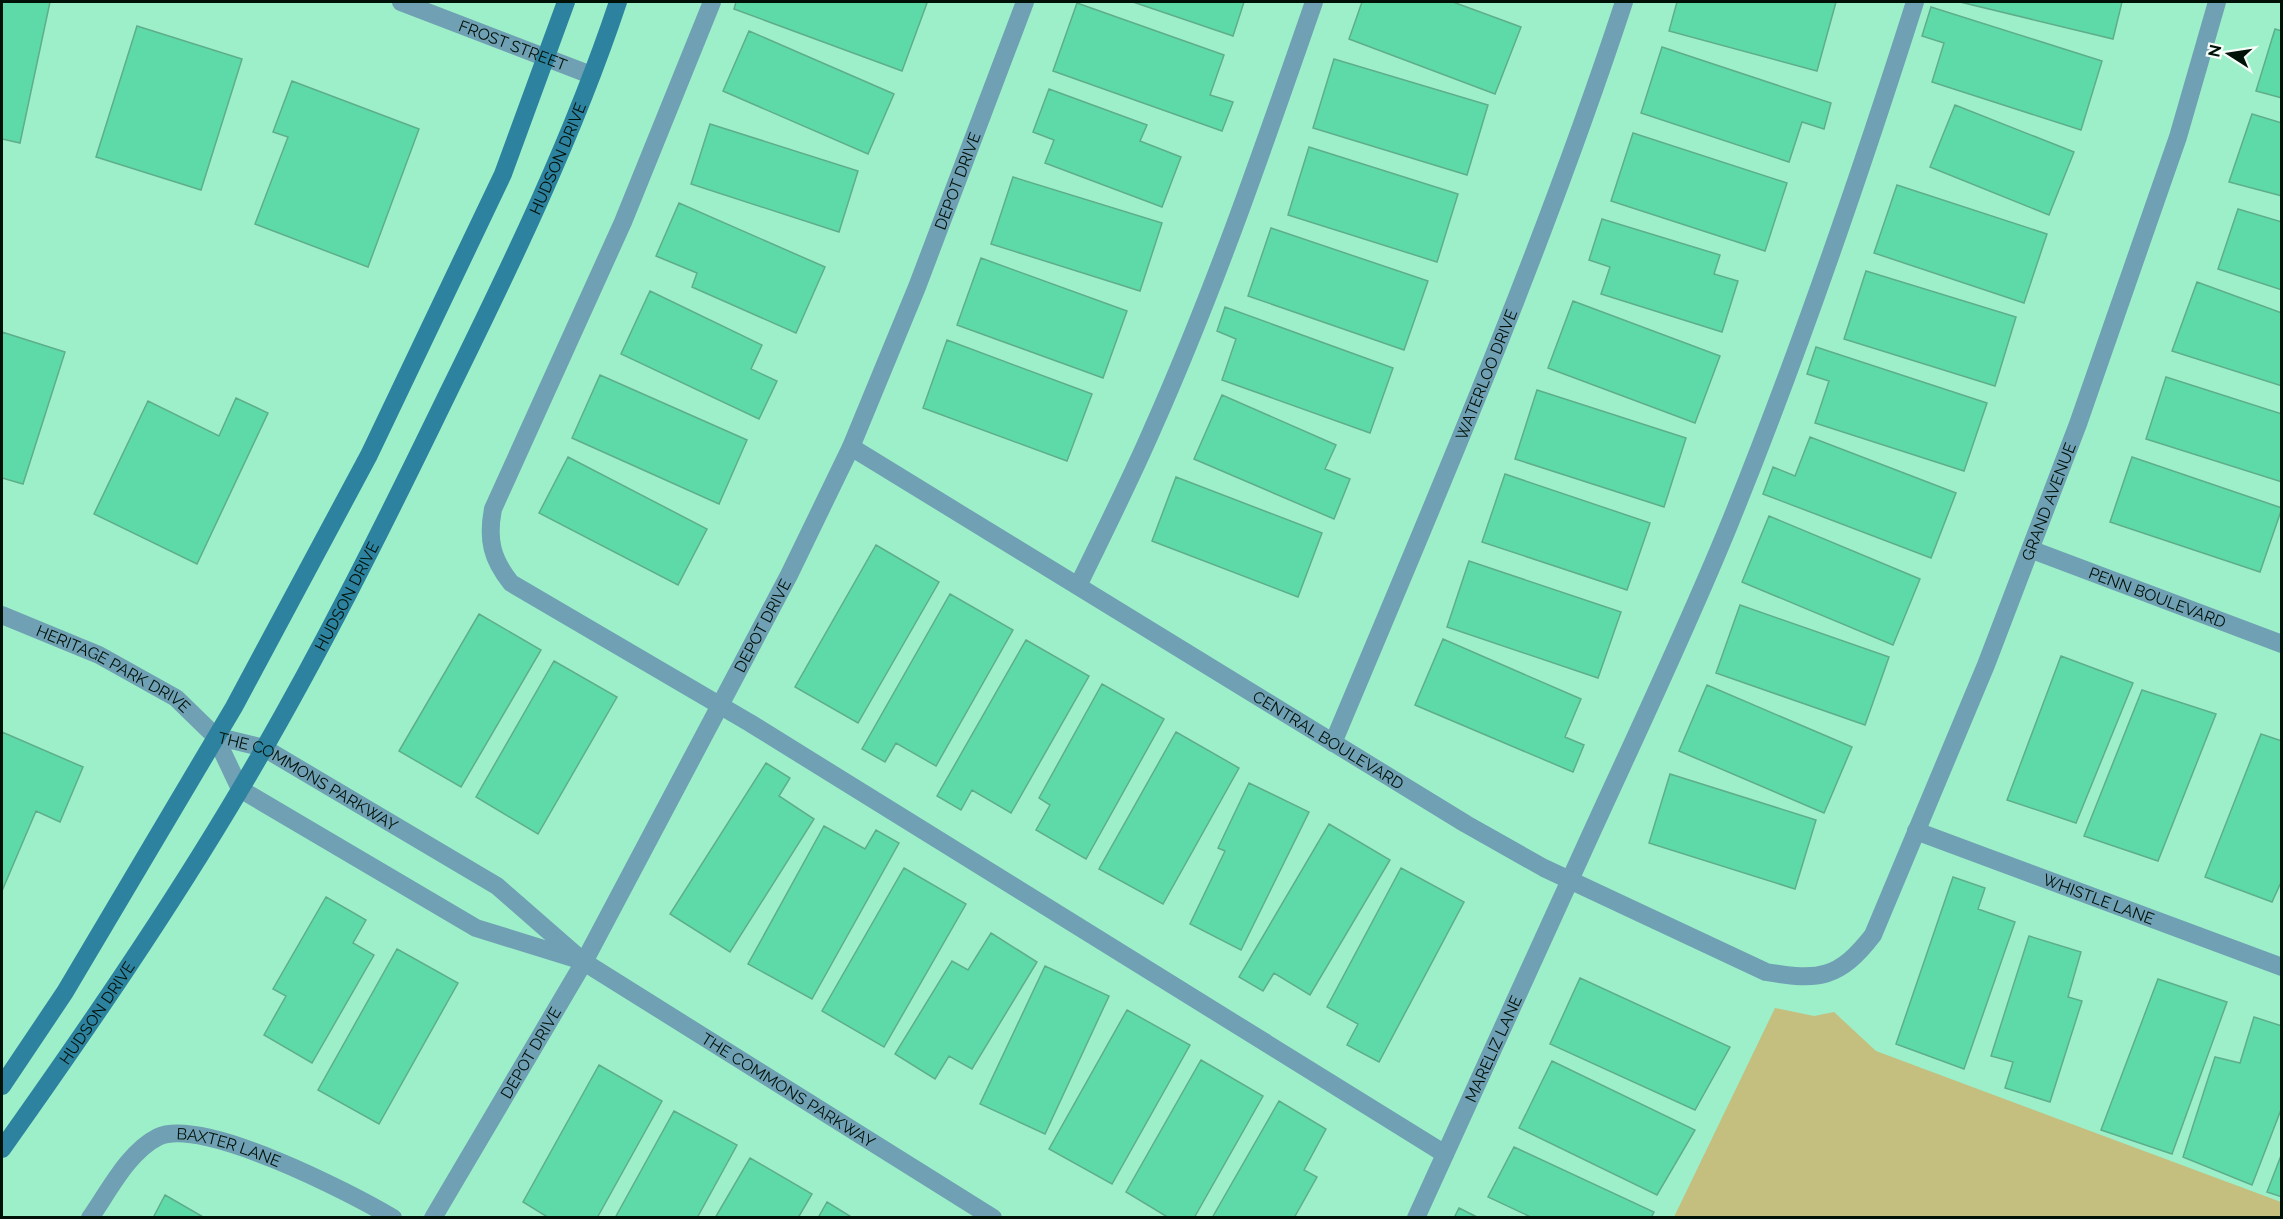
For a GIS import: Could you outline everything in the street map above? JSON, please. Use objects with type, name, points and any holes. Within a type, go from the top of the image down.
[{"type":"street","name":"FROST STREET","points":[[402,2],[591,75]]},
{"type":"street","points":[[2,1086],[65,992],[234,707],[369,455],[503,174],[566,2]]},
{"type":"street","name":"HUDSON DRIVE","points":[[2,1149],[110,997],[240,789],[310,668],[376,541],[524,237],[591,75],[618,2]]},
{"type":"street","points":[[712,2],[624,222],[493,510],[489,531],[491,548],[498,566],[511,583],[722,706],[1445,1154]]},
{"type":"street","name":"DEPOT DRIVE","points":[[433,1218],[584,962],[722,706],[850,447],[917,287],[1025,2]]},
{"type":"street","points":[[1078,586],[1152,431],[1199,316],[1275,115],[1314,2]]},
{"type":"street","name":"WATERLOO DRIVE","points":[[1333,743],[1528,272],[1590,105],[1623,2]]},
{"type":"street","name":"MARELIZ LANE","points":[[1416,1218],[1728,527],[1788,375],[1856,188],[1916,2]]},
{"type":"street","name":"GRAND AVENUE","points":[[1829,974],[1854,960],[1873,935],[2032,550],[2174,148],[2217,2]]},
{"type":"street","name":"CENTRAL BOULEVARD","points":[[850,447],[1493,839],[1570,880],[1766,972],[1801,978],[1829,974]]},
{"type":"street","name":"PENN BOULEVARD","points":[[2032,550],[2282,644]]},
{"type":"street","name":"HERITAGE PARK DRIVE","points":[[2,615],[99,655],[176,698],[215,736]]},
{"type":"street","name":"THE COMMONS PARKWAY","points":[[215,736],[264,748],[497,886],[584,962],[993,1218]]},
{"type":"street","name":"THE COMMONS PARKWAY","points":[[215,736],[240,789],[476,928],[584,962]]},
{"type":"street","name":"WHISTLE LANE","points":[[1917,831],[2282,967]]},
{"type":"street","name":"BAXTER LANE","points":[[90,1218],[135,1155],[159,1137],[183,1133],[212,1137],[244,1147],[367,1203],[393,1218]]},
{"type":"shaded area","points":[[1775,1008],[1814,1016],[1834,1012],[1876,1051],[2281,1202],[2281,1217],[1674,1217]]},
{"type":"building","points":[[2,2],[50,2],[20,143],[2,139]]},
{"type":"building","points":[[736,2],[927,3],[902,71],[734,9]]},
{"type":"building","points":[[1133,2],[1244,2],[1233,36]]},
{"type":"building","points":[[1362,2],[1453,2],[1521,27],[1495,94],[1349,39]]},
{"type":"building","points":[[1677,2],[1836,2],[1817,71],[1669,31]]},
{"type":"building","points":[[1960,2],[2122,2],[2113,39]]},
{"type":"building","points":[[1077,3],[1224,55],[1210,95],[1233,102],[1222,131],[1053,71]]},
{"type":"building","points":[[1931,7],[2102,61],[2081,130],[1932,82],[1944,43],[1922,36]]},
{"type":"building","points":[[137,26],[242,59],[201,190],[96,157]]},
{"type":"building","points":[[2275,29],[2282,31],[2282,98],[2256,91]]},
{"type":"building","points":[[749,31],[894,94],[868,154],[723,91]]},
{"type":"building","points":[[1662,47],[1831,103],[1824,129],[1802,122],[1789,162],[1641,113]]},
{"type":"building","points":[[1334,59],[1488,105],[1467,175],[1313,128]]},
{"type":"building","points":[[292,81],[419,129],[368,267],[255,224],[288,137],[273,132]]},
{"type":"building","points":[[1049,89],[1147,125],[1140,141],[1181,157],[1162,207],[1045,163],[1054,140],[1033,132]]},
{"type":"building","points":[[1955,105],[2074,152],[2049,215],[1930,167]]},
{"type":"building","points":[[2252,114],[2282,123],[2282,196],[2229,182]]},
{"type":"building","points":[[710,124],[858,171],[839,232],[691,184]]},
{"type":"building","points":[[1633,133],[1787,183],[1765,251],[1611,201]]},
{"type":"building","points":[[1309,147],[1458,194],[1437,262],[1288,215]]},
{"type":"building","points":[[1013,177],[1162,223],[1140,291],[991,244]]},
{"type":"building","points":[[1897,185],[2047,234],[2024,303],[1874,253]]},
{"type":"building","points":[[679,203],[825,267],[796,333],[692,287],[697,273],[656,256]]},
{"type":"building","points":[[2238,209],[2282,222],[2282,290],[2218,269]]},
{"type":"building","points":[[1602,219],[1720,255],[1714,274],[1738,281],[1722,332],[1601,294],[1610,267],[1589,260]]},
{"type":"building","points":[[1271,228],[1428,281],[1404,350],[1248,296]]},
{"type":"building","points":[[981,258],[1127,311],[1103,378],[957,325]]},
{"type":"building","points":[[1866,271],[2016,317],[1995,386],[1844,339]]},
{"type":"building","points":[[2197,282],[2282,313],[2282,386],[2172,351]]},
{"type":"building","points":[[650,291],[762,345],[751,369],[777,381],[759,419],[621,354]]},
{"type":"building","points":[[1573,301],[1720,356],[1695,423],[1548,368]]},
{"type":"building","points":[[1225,307],[1393,368],[1370,433],[1222,380],[1236,339],[1217,331]]},
{"type":"building","points":[[2,332],[65,352],[23,484],[2,478]]},
{"type":"building","points":[[947,340],[1092,394],[1067,461],[923,408]]},
{"type":"building","points":[[1816,347],[1987,403],[1964,471],[1815,423],[1829,381],[1807,374]]},
{"type":"building","points":[[600,375],[747,440],[719,504],[572,438]]},
{"type":"building","points":[[2166,377],[2282,414],[2282,482],[2146,439]]},
{"type":"building","points":[[1537,390],[1686,438],[1664,507],[1515,459]]},
{"type":"building","points":[[1222,395],[1336,445],[1325,469],[1350,479],[1334,519],[1194,459]]},
{"type":"building","points":[[236,398],[268,413],[197,564],[94,514],[148,401],[219,436]]},
{"type":"building","points":[[1810,437],[1956,493],[1931,558],[1763,494],[1773,467],[1795,476]]},
{"type":"building","points":[[568,457],[707,529],[678,585],[539,513]]},
{"type":"building","points":[[2132,457],[2282,508],[2260,572],[2110,522]]},
{"type":"building","points":[[1505,474],[1650,523],[1627,590],[1482,542]]},
{"type":"building","points":[[1176,477],[1322,533],[1298,597],[1152,541]]},
{"type":"building","points":[[1769,516],[1920,579],[1893,645],[1742,582]]},
{"type":"building","points":[[876,545],[939,582],[858,723],[795,687]]},
{"type":"building","points":[[1469,561],[1621,612],[1598,678],[1447,627]]},
{"type":"building","points":[[950,594],[1013,630],[936,766],[896,743],[885,762],[862,749]]},
{"type":"building","points":[[1740,605],[1889,657],[1865,725],[1716,673]]},
{"type":"building","points":[[479,614],[541,650],[461,787],[399,751]]},
{"type":"building","points":[[1443,639],[1581,699],[1565,737],[1584,745],[1573,772],[1415,705]]},
{"type":"building","points":[[1026,640],[1089,676],[1011,813],[972,790],[961,810],[937,796]]},
{"type":"building","points":[[2061,656],[2133,683],[2076,823],[2007,800]]},
{"type":"building","points":[[554,661],[617,697],[538,834],[476,797]]},
{"type":"building","points":[[1102,684],[1164,719],[1086,859],[1036,830],[1050,805],[1039,798]]},
{"type":"building","points":[[1707,685],[1852,747],[1824,813],[1679,751]]},
{"type":"building","points":[[2142,690],[2216,714],[2158,861],[2084,836]]},
{"type":"building","points":[[2,732],[83,767],[60,822],[36,811],[2,891]]},
{"type":"building","points":[[1176,732],[1239,768],[1163,904],[1099,869]]},
{"type":"building","points":[[2261,734],[2282,741],[2282,880],[2272,902],[2205,877]]},
{"type":"building","points":[[766,763],[790,778],[779,796],[814,819],[730,952],[670,914]]},
{"type":"building","points":[[1670,774],[1816,820],[1795,889],[1649,843]]},
{"type":"building","points":[[1249,783],[1309,812],[1241,950],[1190,924],[1225,851],[1218,848]]},
{"type":"building","points":[[1329,824],[1390,860],[1310,995],[1274,973],[1263,991],[1239,977]]},
{"type":"building","points":[[824,826],[865,849],[876,830],[899,843],[812,999],[748,964]]},
{"type":"building","points":[[904,868],[966,904],[884,1047],[822,1011]]},
{"type":"building","points":[[1401,868],[1464,902],[1379,1062],[1347,1045],[1358,1024],[1327,1007]]},
{"type":"building","points":[[1953,877],[1985,888],[1978,909],[2015,922],[1964,1069],[1896,1044]]},
{"type":"building","points":[[326,897],[366,920],[353,943],[374,955],[312,1063],[264,1035],[286,996],[273,989]]},
{"type":"building","points":[[991,933],[1037,962],[972,1069],[949,1056],[935,1079],[895,1054],[952,961],[968,970]]},
{"type":"building","points":[[2029,936],[2081,952],[2068,997],[2082,1001],[2050,1102],[2005,1088],[2013,1062],[1991,1056]]},
{"type":"building","points":[[397,949],[458,983],[379,1124],[318,1090]]},
{"type":"building","points":[[1045,966],[1109,996],[1045,1134],[980,1104]]},
{"type":"building","points":[[1580,978],[1730,1047],[1695,1110],[1550,1044]]},
{"type":"building","points":[[2158,979],[2227,1002],[2172,1154],[2101,1130]]},
{"type":"building","points":[[1127,1010],[1190,1045],[1112,1184],[1049,1149]]},
{"type":"building","points":[[2254,1017],[2282,1026],[2282,1107],[2252,1185],[2183,1157],[2215,1057],[2240,1063]]},
{"type":"building","points":[[1201,1060],[1263,1096],[1194,1218],[1169,1218],[1126,1192]]},
{"type":"building","points":[[1552,1061],[1695,1130],[1657,1195],[1519,1128]]},
{"type":"building","points":[[599,1065],[662,1101],[597,1218],[549,1218],[523,1202]]},
{"type":"building","points":[[1279,1101],[1326,1129],[1304,1170],[1317,1177],[1294,1218],[1212,1218]]},
{"type":"building","points":[[674,1111],[737,1145],[697,1218],[615,1218]]},
{"type":"building","points":[[1514,1147],[1654,1212],[1651,1218],[1533,1218],[1488,1197]]},
{"type":"building","points":[[2282,1153],[2282,1197],[2267,1192]]},
{"type":"building","points":[[750,1158],[812,1194],[798,1218],[715,1218]]},
{"type":"building","points":[[165,1195],[205,1218],[153,1218]]},
{"type":"building","points":[[827,1202],[853,1218],[818,1218]]},
{"type":"building","points":[[1459,1208],[1479,1218],[1454,1218]]}]
